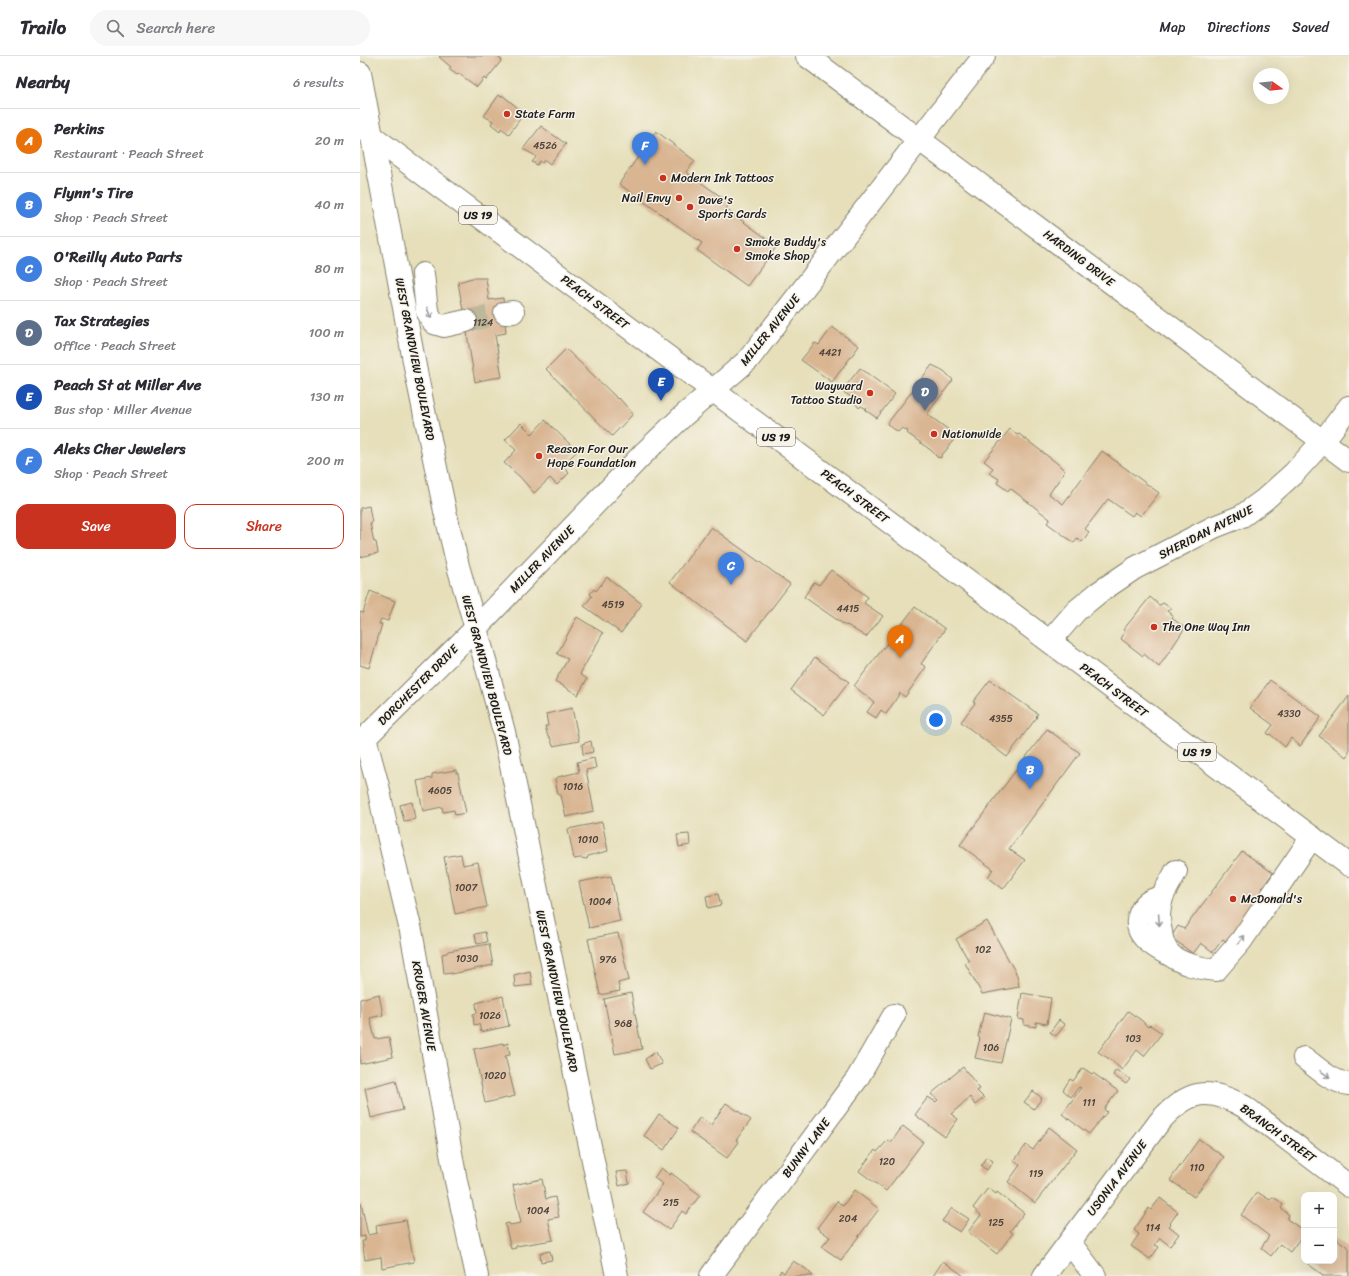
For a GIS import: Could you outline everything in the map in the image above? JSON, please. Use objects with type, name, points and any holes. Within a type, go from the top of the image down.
[{"type":"street","name":"HARDING DRIVE","points":[[807,56],[1349,461]]},
{"type":"street","name":"MILLER AVENUE","points":[[476,628],[643,454],[712,390],[748,360],[984,56]]},
{"type":"street","name":"WEST GRANDVIEW BOULEVARD","points":[[360,73],[366,131],[442,496],[458,566],[504,732],[616,1276]]},
{"type":"street","name":"PEACH STREET","points":[[366,131],[1349,865]]},
{"type":"street","points":[[423,274],[427,311],[434,323],[444,326],[466,321]]},
{"type":"street","name":"SHERIDAN AVENUE","points":[[1050,642],[1076,611],[1104,589],[1143,564],[1214,528],[1242,516],[1264,500],[1294,473],[1323,441],[1349,408]]},
{"type":"street","name":"DORCHESTER DRIVE","points":[[363,740],[476,628]]},
{"type":"street","name":"KRUGER AVENUE","points":[[363,740],[378,786],[387,832],[411,931],[456,1181],[477,1276]]},
{"type":"street","points":[[1176,871],[1162,897],[1159,911],[1159,924],[1165,947],[1171,955],[1178,960],[1191,965],[1216,970],[1241,941],[1312,837]]},
{"type":"street","name":"BUNNY LANE","points":[[711,1276],[857,1079],[894,1015]]},
{"type":"street","points":[[1304,1058],[1326,1075],[1340,1083],[1349,1084]]},
{"type":"street","name":"BRANCH STREET","points":[[1201,1094],[1218,1095],[1245,1107],[1349,1186]]},
{"type":"street","name":"USONIA AVENUE","points":[[1044,1276],[1164,1117],[1172,1108],[1185,1099],[1201,1094]]},
{"type":"street","points":[[1070,1243],[1095,1276]]},
{"type":"building","points":[[500,56],[499,58],[502,60],[486,80],[484,78],[477,87],[458,73],[457,75],[449,69],[451,67],[439,57]]},
{"type":"building","points":[[499,95],[501,97],[502,95],[523,112],[519,118],[520,119],[509,134],[501,128],[500,131],[491,124],[493,121],[484,116]]},
{"type":"building","points":[[541,126],[566,144],[550,164],[545,160],[542,163],[540,161],[537,165],[532,162],[536,157],[523,149]]},
{"type":"building","points":[[656,131],[695,161],[686,172],[730,203],[726,209],[777,246],[747,286],[697,250],[702,243],[619,184]]},
{"type":"building","points":[[472,278],[486,278],[489,300],[503,298],[506,333],[495,335],[502,377],[475,382],[466,321],[458,282]]},
{"type":"building","points":[[832,327],[859,346],[832,382],[801,360],[815,343],[819,345]]},
{"type":"building","points":[[566,349],[618,399],[619,398],[633,414],[612,436],[546,369]]},
{"type":"building","points":[[932,365],[944,371],[953,380],[927,414],[957,436],[941,458],[938,458],[932,451],[907,433],[908,431],[902,428],[898,432],[887,424]]},
{"type":"building","points":[[860,368],[895,394],[877,418],[865,410],[867,409],[861,406],[859,408],[850,400],[852,398],[842,391]]},
{"type":"building","points":[[545,420],[577,451],[562,466],[569,473],[557,485],[550,478],[534,493],[520,477],[504,463],[516,450],[505,440],[521,423],[532,434]]},
{"type":"building","points":[[1010,429],[1017,435],[1019,434],[1065,471],[1049,494],[1063,504],[1102,451],[1159,493],[1141,516],[1135,512],[1132,516],[1108,499],[1085,529],[1089,532],[1082,542],[1077,538],[1074,543],[1047,523],[1050,519],[1010,488],[1008,491],[997,483],[999,479],[989,473],[993,468],[984,461]]},
{"type":"building","points":[[369,506],[372,523],[370,523],[378,553],[360,557],[360,508]]},
{"type":"building","points":[[711,527],[790,584],[747,641],[670,582]]},
{"type":"building","points":[[831,570],[868,597],[864,603],[883,616],[866,637],[847,625],[846,626],[804,597],[814,582],[819,585]]},
{"type":"building","points":[[607,577],[642,604],[621,633],[584,606],[592,596],[590,594],[594,589],[596,591]]},
{"type":"building","points":[[370,591],[395,601],[388,621],[381,619],[379,624],[382,624],[369,668],[360,665],[360,612],[363,613]]},
{"type":"building","points":[[1150,597],[1157,604],[1160,605],[1163,603],[1171,608],[1167,611],[1173,616],[1172,618],[1185,628],[1159,667],[1144,654],[1143,656],[1121,639],[1125,631],[1123,630]]},
{"type":"building","points":[[915,607],[945,629],[921,664],[926,667],[905,697],[900,693],[886,714],[881,710],[876,718],[867,712],[874,702],[854,686]]},
{"type":"building","points":[[577,617],[603,633],[580,674],[587,679],[578,695],[555,681],[568,659],[557,654]]},
{"type":"building","points":[[815,657],[849,682],[824,715],[791,690]]},
{"type":"building","points":[[990,680],[1038,714],[1007,757],[961,722],[975,703],[973,702]]},
{"type":"building","points":[[1270,680],[1321,717],[1300,746],[1291,738],[1285,747],[1270,734],[1269,735],[1267,733],[1273,725],[1250,708]]},
{"type":"building","points":[[1349,696],[1349,753],[1346,757],[1319,736]]},
{"type":"building","points":[[572,708],[579,741],[553,746],[550,737],[548,737],[545,726],[548,726],[546,714]]},
{"type":"building","points":[[1047,729],[1080,753],[1009,849],[1025,860],[1003,889],[988,877],[993,869],[960,845]]},
{"type":"building","points":[[591,741],[593,752],[583,754],[582,744]]},
{"type":"building","points":[[594,758],[596,768],[586,770],[594,811],[566,817],[561,795],[558,795],[555,779],[579,772],[577,762]]},
{"type":"building","points":[[456,770],[456,773],[458,773],[466,813],[455,815],[454,810],[443,812],[442,807],[423,811],[417,781],[432,778],[432,774]]},
{"type":"building","points":[[412,802],[415,819],[404,821],[400,805]]},
{"type":"building","points":[[602,822],[608,851],[588,856],[587,859],[574,859],[568,829]]},
{"type":"building","points":[[689,834],[690,845],[679,847],[677,835]]},
{"type":"building","points":[[1242,851],[1273,873],[1262,888],[1268,892],[1232,946],[1223,939],[1213,952],[1201,943],[1193,954],[1171,937],[1178,926],[1184,929]]},
{"type":"building","points":[[461,854],[463,865],[478,862],[487,907],[455,914],[444,857]]},
{"type":"building","points":[[611,876],[620,921],[589,928],[579,882]]},
{"type":"building","points":[[718,894],[721,905],[708,908],[706,896]]},
{"type":"building","points":[[987,921],[1017,975],[1019,987],[982,994],[965,963],[969,961],[956,939]]},
{"type":"building","points":[[485,932],[487,942],[477,944],[475,934]]},
{"type":"building","points":[[618,933],[629,980],[618,983],[620,991],[600,995],[588,939]]},
{"type":"building","points":[[489,944],[493,965],[452,974],[444,974],[442,954],[447,953],[448,951]]},
{"type":"building","points":[[530,971],[532,985],[515,987],[514,975]]},
{"type":"building","points":[[631,993],[642,1049],[615,1054],[604,999]]},
{"type":"building","points":[[1022,993],[1051,998],[1047,1024],[1036,1022],[1036,1027],[1024,1025],[1024,1020],[1018,1019]]},
{"type":"building","points":[[379,994],[383,1015],[370,1018],[375,1039],[389,1037],[393,1057],[360,1064],[360,999]]},
{"type":"building","points":[[503,996],[509,1026],[481,1032],[479,1024],[474,1025],[473,1014],[477,1013],[476,1003]]},
{"type":"building","points":[[1128,1011],[1148,1027],[1150,1025],[1162,1033],[1144,1056],[1137,1050],[1122,1070],[1111,1060],[1098,1052]]},
{"type":"building","points":[[984,1012],[1011,1019],[1001,1063],[975,1058]]},
{"type":"building","points":[[1059,1020],[1065,1025],[1056,1036],[1050,1032]]},
{"type":"building","points":[[503,1043],[503,1045],[508,1043],[510,1055],[505,1056],[515,1096],[485,1103],[474,1049]]},
{"type":"building","points":[[656,1052],[662,1064],[650,1069],[645,1059]]},
{"type":"building","points":[[963,1067],[980,1089],[977,1091],[984,1098],[975,1105],[970,1097],[951,1114],[958,1119],[945,1137],[915,1115],[928,1097],[936,1102],[938,1100],[931,1094]]},
{"type":"building","points":[[1083,1068],[1092,1074],[1093,1073],[1118,1091],[1104,1109],[1107,1112],[1089,1134],[1062,1114],[1081,1088],[1079,1087],[1071,1097],[1063,1090],[1070,1079],[1073,1081]]},
{"type":"building","points":[[1116,1070],[1130,1079],[1126,1084],[1113,1075]]},
{"type":"building","points":[[396,1080],[403,1110],[371,1118],[365,1088]]},
{"type":"building","points":[[1033,1091],[1042,1098],[1034,1109],[1024,1102]]},
{"type":"building","points":[[726,1103],[751,1120],[736,1140],[739,1142],[727,1158],[690,1132],[700,1117],[711,1125]]},
{"type":"building","points":[[659,1114],[679,1128],[664,1150],[644,1136]]},
{"type":"building","points":[[903,1126],[923,1142],[886,1191],[859,1171],[875,1150],[877,1152],[888,1140],[891,1142]]},
{"type":"building","points":[[1049,1127],[1077,1149],[1035,1203],[1008,1182],[1020,1165],[1014,1161],[1026,1145],[1033,1150]]},
{"type":"building","points":[[1199,1139],[1224,1157],[1194,1197],[1170,1180]]},
{"type":"building","points":[[986,1157],[993,1161],[987,1170],[981,1166]]},
{"type":"building","points":[[661,1168],[670,1175],[671,1173],[700,1195],[686,1214],[682,1211],[669,1230],[643,1212],[663,1184],[654,1178]]},
{"type":"building","points":[[627,1171],[629,1183],[619,1186],[616,1172]]},
{"type":"building","points":[[542,1179],[546,1199],[555,1197],[559,1217],[548,1219],[553,1240],[516,1246],[516,1248],[511,1249],[505,1224],[509,1223],[510,1225],[521,1223],[513,1185]]},
{"type":"building","points":[[988,1188],[996,1194],[997,1192],[1024,1213],[1010,1231],[1013,1233],[997,1254],[968,1232],[981,1215],[973,1208]]},
{"type":"building","points":[[854,1190],[879,1209],[841,1260],[822,1247],[830,1237],[817,1228],[837,1201],[843,1206]]},
{"type":"building","points":[[1257,1192],[1270,1200],[1272,1197],[1283,1205],[1281,1208],[1289,1215],[1287,1219],[1301,1229],[1301,1237],[1290,1252],[1280,1244],[1271,1256],[1261,1248],[1269,1236],[1241,1215]]},
{"type":"building","points":[[1160,1198],[1178,1212],[1169,1226],[1179,1234],[1170,1246],[1160,1238],[1155,1245],[1159,1247],[1150,1259],[1131,1246],[1139,1234],[1134,1230],[1149,1208],[1151,1210]]},
{"type":"building","points":[[360,1203],[368,1235],[377,1233],[376,1225],[406,1220],[414,1262],[382,1268],[381,1257],[365,1260],[362,1241],[365,1241],[365,1236],[360,1237]]},
{"type":"building","points":[[952,1208],[969,1219],[960,1232],[942,1221]]},
{"type":"building","points":[[1337,1239],[1349,1248],[1349,1276],[1322,1276],[1323,1275],[1308,1264],[1337,1264]]},
{"type":"building","points":[[550,1251],[552,1260],[541,1262],[540,1253]]},
{"type":"building","points":[[793,1261],[806,1269],[813,1276],[778,1276],[781,1270],[784,1273]]},
{"type":"building","points":[[943,1261],[964,1276],[933,1276]]},
{"type":"tunnel","points":[[466,321],[505,313]]},
{"type":"place","name":"State Farm","points":[[507,114]]},
{"type":"place","name":"Aleks Cher Jewelers","points":[[645,165]]},
{"type":"place","name":"Modern Ink Tattoos","points":[[663,178]]},
{"type":"place","name":"Nail Envy","points":[[679,198]]},
{"type":"place","name":"Dave's Sports Cards","points":[[690,207]]},
{"type":"place","name":"Smoke Buddy's Smoke Shop","points":[[737,249]]},
{"type":"place","name":"Wayward Tattoo Studio","points":[[870,393]]},
{"type":"place","name":"Peach St at Miller Ave","points":[[661,401]]},
{"type":"place","name":"Tax Strategies","points":[[925,411]]},
{"type":"place","name":"Nationwide","points":[[934,434]]},
{"type":"place","name":"Reason For Our Hope Foundation","points":[[539,456]]},
{"type":"place","name":"O'Reilly Auto Parts","points":[[731,585]]},
{"type":"place","name":"The One Way Inn","points":[[1154,627]]},
{"type":"place","name":"Perkins","points":[[900,658]]},
{"type":"place","name":"Flynn's Tire","points":[[1030,789]]},
{"type":"place","name":"McDonald's","points":[[1233,899]]}]
